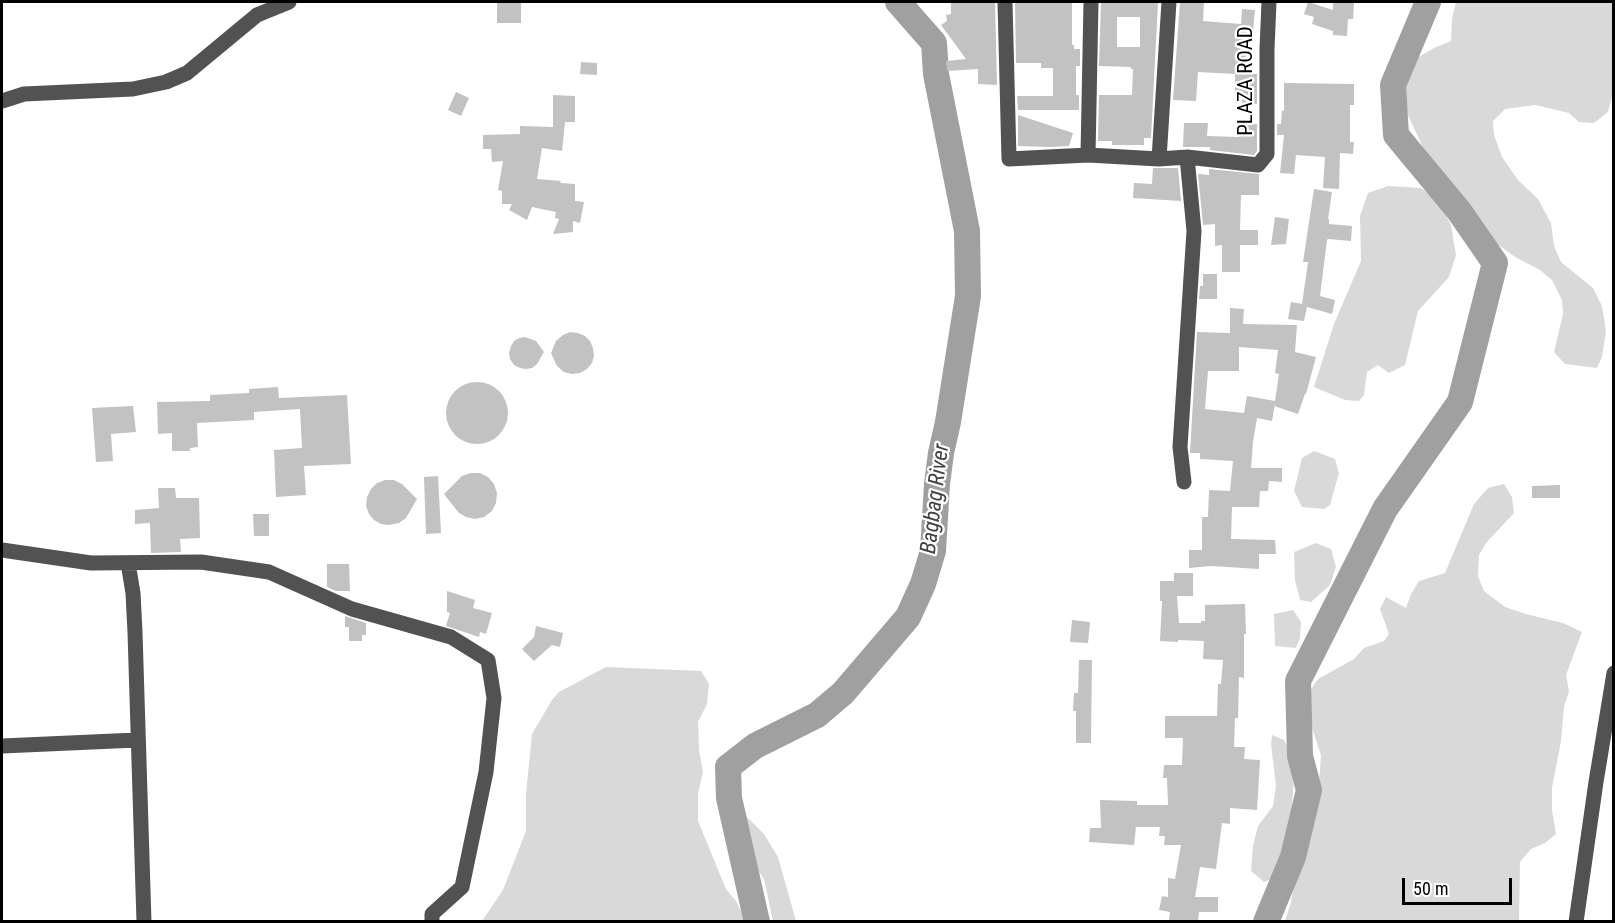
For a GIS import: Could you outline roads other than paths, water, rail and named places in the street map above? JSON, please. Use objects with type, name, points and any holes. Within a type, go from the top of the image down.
[{"type":"street","points":[[2,101],[24,94],[133,88],[165,82],[187,73],[257,15],[289,2]]},
{"type":"street","name":"PLAZA ROAD","points":[[1005,2],[1009,159],[1088,155],[1159,159],[1187,158],[1258,165],[1267,154],[1269,2]]},
{"type":"street","points":[[1088,155],[1091,2]]},
{"type":"street","points":[[1159,159],[1169,2]]},
{"type":"street","points":[[1184,482],[1180,447],[1194,231],[1187,158]]},
{"type":"street","points":[[2,550],[91,563],[201,562],[269,572],[352,609],[451,637],[488,660],[494,698],[486,772],[462,887],[432,914],[432,921]]},
{"type":"street","points":[[128,563],[133,593],[135,632],[144,921]]},
{"type":"street","points":[[1576,921],[1614,673]]},
{"type":"street","points":[[2,746],[137,740]]},
{"type":"waterway","name":"Bagbag River","points":[[757,922],[729,798],[728,767],[755,746],[817,715],[843,693],[908,617],[923,584],[933,551],[941,453],[968,296],[967,231],[936,74],[934,43],[898,2]]},
{"type":"waterway","points":[[1266,922],[1293,857],[1309,790],[1300,756],[1298,681],[1385,509],[1460,402],[1495,263],[1459,211],[1396,135],[1393,85],[1428,2]]}]
